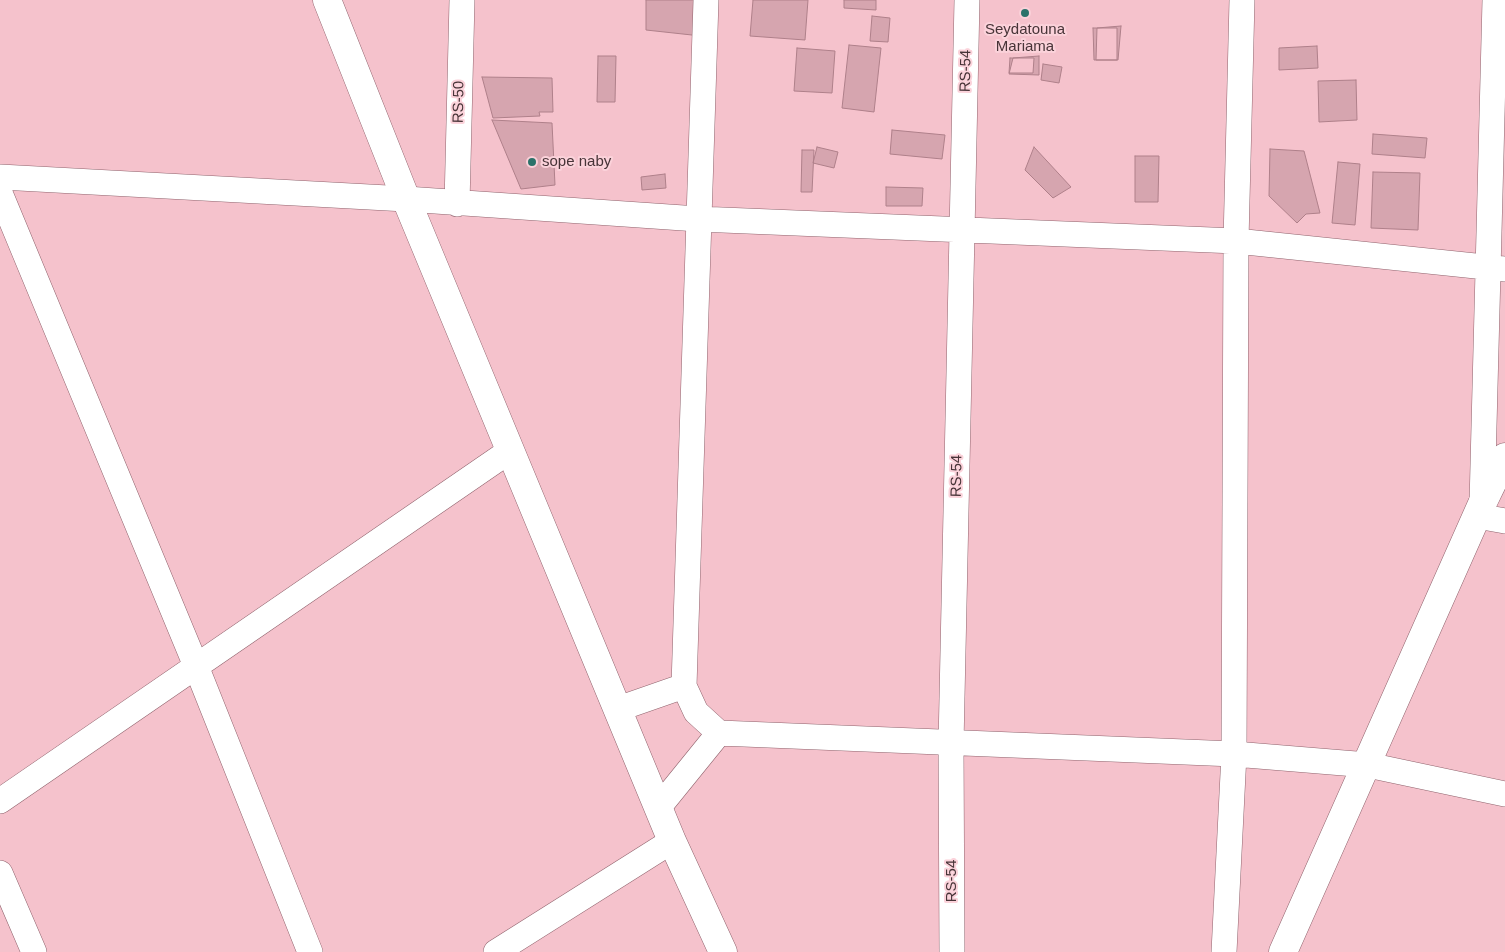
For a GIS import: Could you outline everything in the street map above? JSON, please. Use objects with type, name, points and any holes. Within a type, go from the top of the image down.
[{"type":"street","points":[[327,0],[406,199],[672,841],[723,952]]},
{"type":"street","name":"RS-50","points":[[457,204],[462,0]]},
{"type":"street","points":[[706,0],[683,654],[684,686],[696,712],[719,733],[951,744],[1234,754],[1368,765],[1505,794]]},
{"type":"street","name":"RS-54","points":[[952,952],[951,744],[967,0]]},
{"type":"street","points":[[1224,952],[1234,754],[1236,241],[1242,0]]},
{"type":"street","points":[[1479,510],[1496,268],[1495,0]]},
{"type":"street","points":[[0,177],[406,199],[457,204],[698,219],[1236,241],[1496,268]]},
{"type":"street","points":[[0,193],[196,666],[310,952]]},
{"type":"street","points":[[0,801],[510,450]]},
{"type":"street","points":[[1283,952],[1368,765],[1479,510],[1505,457]]},
{"type":"street","points":[[1479,510],[1505,521]]},
{"type":"street","points":[[618,709],[684,686]]},
{"type":"street","points":[[659,807],[719,733]]},
{"type":"street","points":[[496,952],[672,841]]},
{"type":"street","points":[[0,873],[34,952]]},
{"type":"building","points":[[646,0],[705,0],[701,36],[646,30]]},
{"type":"building","points":[[753,0],[808,0],[805,40],[750,36]]},
{"type":"building","points":[[844,0],[876,0],[876,10],[844,8]]},
{"type":"building","points":[[872,16],[890,18],[888,42],[870,41]]},
{"type":"building","points":[[1121,26],[1118,60],[1096,60],[1097,28]]},
{"type":"building","points":[[1093,28],[1117,28],[1117,60],[1094,60]]},
{"type":"building","points":[[849,45],[881,48],[874,112],[842,108]]},
{"type":"building","points":[[1317,46],[1318,68],[1279,70],[1279,48]]},
{"type":"building","points":[[797,48],[835,51],[832,93],[794,91]]},
{"type":"building","points":[[598,56],[616,56],[615,102],[597,102]]},
{"type":"building","points":[[1039,56],[1039,75],[1009,74],[1013,58]]},
{"type":"building","points":[[1010,58],[1034,58],[1033,73],[1009,73]]},
{"type":"building","points":[[1043,64],[1062,67],[1059,83],[1041,80]]},
{"type":"building","points":[[482,77],[552,78],[553,112],[539,112],[540,116],[493,118]]},
{"type":"building","points":[[1356,80],[1357,120],[1319,122],[1318,81]]},
{"type":"building","points":[[492,120],[552,123],[555,185],[521,189]]},
{"type":"building","points":[[892,130],[945,135],[942,159],[890,154]]},
{"type":"building","points":[[1373,134],[1427,138],[1425,158],[1372,154]]},
{"type":"building","points":[[817,147],[838,152],[834,168],[813,163]]},
{"type":"building","points":[[1034,147],[1071,187],[1053,198],[1025,170]]},
{"type":"building","points":[[1270,149],[1304,151],[1320,213],[1306,214],[1297,223],[1269,196]]},
{"type":"building","points":[[802,150],[814,150],[812,192],[801,192]]},
{"type":"building","points":[[1135,156],[1159,156],[1158,202],[1135,202]]},
{"type":"building","points":[[1338,162],[1360,164],[1355,225],[1332,223]]},
{"type":"building","points":[[1373,172],[1420,173],[1418,230],[1371,228]]},
{"type":"building","points":[[665,174],[666,188],[642,190],[641,177]]},
{"type":"building","points":[[886,187],[923,188],[922,206],[886,206]]},
{"type":"place","name":"Seydatouna Mariama","points":[[1025,13]]},
{"type":"place","name":"sope naby","points":[[532,162]]}]
